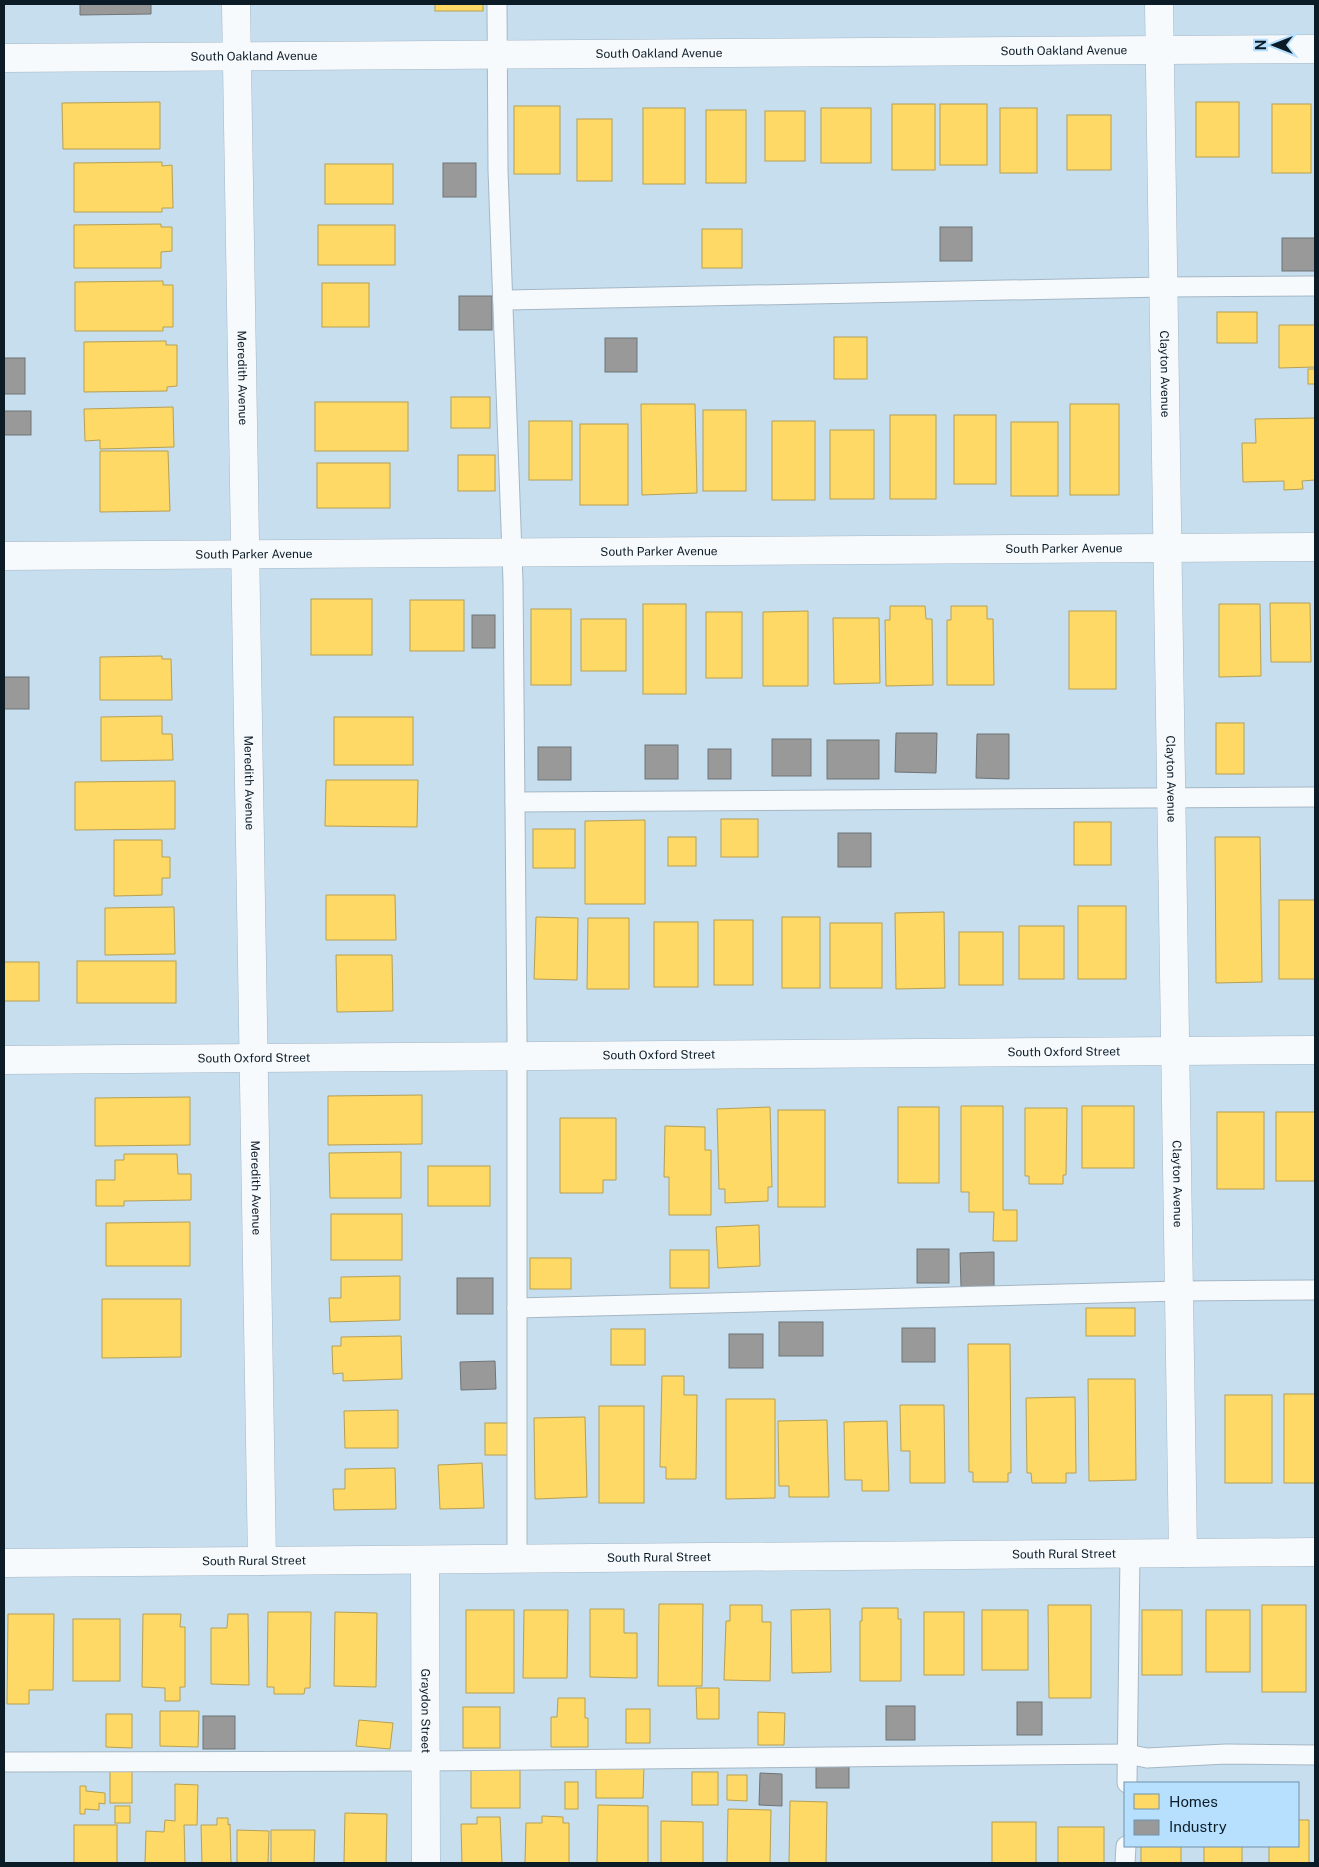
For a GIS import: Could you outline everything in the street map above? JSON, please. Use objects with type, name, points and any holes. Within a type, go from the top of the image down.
[{"type":"street","name":"Meredith Avenue","points":[[236,4],[262,1561]]},
{"type":"street","name":"Clayton Avenue","points":[[1159,4],[1183,1553]]},
{"type":"street","name":"South Oakland Avenue","points":[[4,58],[1315,48]]},
{"type":"street","name":"South Parker Avenue","points":[[4,556],[1315,547]]},
{"type":"street","name":"South Oxford Street","points":[[4,1060],[1315,1050]]},
{"type":"street","name":"South Rural Street","points":[[4,1563],[1315,1552]]},
{"type":"street","name":"Graydon Street","points":[[424,1560],[427,1761],[426,1863]]},
{"type":"lane","points":[[497,4],[498,170],[512,553],[517,1056],[517,1560]]},
{"type":"lane","points":[[503,300],[1163,287],[1315,286]]},
{"type":"lane","points":[[515,802],[1315,798]]},
{"type":"lane","points":[[517,1308],[1179,1291],[1315,1290]]},
{"type":"lane","points":[[1127,1782],[1130,1554]]},
{"type":"lane","points":[[4,1762],[427,1761],[1127,1754],[1147,1758],[1226,1754],[1315,1754]]},
{"type":"lane","points":[[1125,1863],[1126,1847]]},
{"type":"building: Homes","points":[[435,4],[483,4],[483,11],[435,11]]},
{"type":"building: Homes","points":[[160,102],[160,149],[63,149],[62,103]]},
{"type":"building: Homes","points":[[1196,102],[1239,102],[1239,157],[1196,157]]},
{"type":"building: Homes","points":[[892,104],[935,104],[935,170],[892,170]]},
{"type":"building: Homes","points":[[940,104],[987,104],[987,165],[940,165]]},
{"type":"building: Homes","points":[[1272,104],[1311,104],[1311,173],[1272,173]]},
{"type":"building: Homes","points":[[514,106],[560,106],[560,174],[514,174]]},
{"type":"building: Homes","points":[[643,108],[685,108],[685,184],[643,184]]},
{"type":"building: Homes","points":[[821,108],[871,108],[871,163],[821,163]]},
{"type":"building: Homes","points":[[1000,108],[1037,108],[1037,173],[1000,173]]},
{"type":"building: Homes","points":[[706,110],[746,110],[746,183],[706,183]]},
{"type":"building: Homes","points":[[765,111],[805,111],[805,161],[765,161]]},
{"type":"building: Homes","points":[[1067,115],[1111,115],[1111,170],[1067,170]]},
{"type":"building: Homes","points":[[577,119],[612,119],[612,181],[577,181]]},
{"type":"building: Homes","points":[[162,162],[162,166],[172,165],[173,208],[162,208],[162,212],[74,212],[74,163]]},
{"type":"building: Homes","points":[[325,164],[393,164],[393,204],[325,204]]},
{"type":"building: Homes","points":[[161,224],[161,227],[172,227],[172,251],[161,252],[161,268],[74,268],[74,225]]},
{"type":"building: Homes","points":[[318,225],[395,225],[395,265],[318,265]]},
{"type":"building: Homes","points":[[702,229],[742,229],[742,268],[702,268]]},
{"type":"building: Homes","points":[[163,281],[163,285],[173,285],[173,327],[163,327],[163,331],[75,331],[75,282]]},
{"type":"building: Homes","points":[[322,283],[369,283],[369,327],[322,327]]},
{"type":"building: Homes","points":[[1217,312],[1257,312],[1257,343],[1217,343]]},
{"type":"building: Homes","points":[[1279,325],[1315,325],[1315,367],[1279,368]]},
{"type":"building: Homes","points":[[834,337],[867,337],[867,379],[834,379]]},
{"type":"building: Homes","points":[[166,341],[166,345],[177,345],[177,386],[167,387],[167,391],[84,392],[84,342]]},
{"type":"building: Homes","points":[[1308,369],[1315,369],[1315,384],[1308,384]]},
{"type":"building: Homes","points":[[451,397],[490,397],[490,428],[451,428]]},
{"type":"building: Homes","points":[[315,402],[408,402],[408,451],[315,451]]},
{"type":"building: Homes","points":[[641,404],[695,404],[697,493],[642,495]]},
{"type":"building: Homes","points":[[1070,404],[1119,404],[1119,495],[1070,495]]},
{"type":"building: Homes","points":[[173,407],[174,447],[100,449],[100,440],[85,441],[84,409]]},
{"type":"building: Homes","points":[[703,410],[746,410],[746,491],[703,491]]},
{"type":"building: Homes","points":[[890,415],[936,415],[936,499],[890,499]]},
{"type":"building: Homes","points":[[954,415],[996,415],[996,484],[954,484]]},
{"type":"building: Homes","points":[[1315,418],[1315,480],[1302,481],[1303,489],[1284,490],[1284,481],[1243,482],[1242,443],[1256,443],[1255,419]]},
{"type":"building: Homes","points":[[529,421],[572,421],[572,480],[529,480]]},
{"type":"building: Homes","points":[[772,421],[815,421],[815,500],[772,500]]},
{"type":"building: Homes","points":[[1011,422],[1058,422],[1058,496],[1011,496]]},
{"type":"building: Homes","points":[[580,424],[628,424],[628,505],[580,505]]},
{"type":"building: Homes","points":[[830,430],[874,430],[874,499],[830,499]]},
{"type":"building: Homes","points":[[100,451],[168,451],[170,511],[100,512]]},
{"type":"building: Homes","points":[[458,455],[495,455],[495,491],[458,491]]},
{"type":"building: Homes","points":[[317,463],[390,463],[390,508],[317,508]]},
{"type":"building: Homes","points":[[311,599],[372,599],[372,655],[311,655]]},
{"type":"building: Homes","points":[[410,600],[464,600],[464,651],[410,651]]},
{"type":"building: Homes","points":[[1270,603],[1310,603],[1311,662],[1271,662]]},
{"type":"building: Homes","points":[[643,604],[686,604],[686,694],[643,694]]},
{"type":"building: Homes","points":[[1219,604],[1260,604],[1261,676],[1219,677]]},
{"type":"building: Homes","points":[[890,606],[925,606],[926,619],[932,619],[933,685],[886,686],[885,620],[890,620]]},
{"type":"building: Homes","points":[[951,606],[987,606],[987,619],[993,619],[994,685],[947,685],[947,620],[951,620]]},
{"type":"building: Homes","points":[[531,609],[571,609],[571,685],[531,685]]},
{"type":"building: Homes","points":[[808,611],[808,686],[763,686],[763,612]]},
{"type":"building: Homes","points":[[1069,611],[1116,611],[1116,689],[1069,689]]},
{"type":"building: Homes","points":[[706,612],[742,612],[742,678],[706,678]]},
{"type":"building: Homes","points":[[833,618],[879,618],[880,683],[834,684]]},
{"type":"building: Homes","points":[[581,619],[626,619],[626,671],[581,671]]},
{"type":"building: Homes","points":[[162,656],[162,659],[171,659],[172,700],[100,700],[100,657]]},
{"type":"building: Homes","points":[[162,716],[162,734],[172,734],[173,760],[101,761],[101,717]]},
{"type":"building: Homes","points":[[334,717],[413,717],[413,765],[334,765]]},
{"type":"building: Homes","points":[[1216,723],[1244,723],[1244,774],[1216,774]]},
{"type":"building: Homes","points":[[326,780],[418,780],[417,827],[325,826]]},
{"type":"building: Homes","points":[[175,781],[175,829],[75,830],[75,782]]},
{"type":"building: Homes","points":[[721,819],[758,819],[758,857],[721,857]]},
{"type":"building: Homes","points":[[645,820],[645,904],[585,904],[585,821]]},
{"type":"building: Homes","points":[[1074,822],[1111,822],[1111,865],[1074,865]]},
{"type":"building: Homes","points":[[533,829],[575,829],[575,868],[533,868]]},
{"type":"building: Homes","points":[[668,837],[696,837],[696,866],[668,866]]},
{"type":"building: Homes","points":[[1215,837],[1260,837],[1262,982],[1216,983]]},
{"type":"building: Homes","points":[[114,840],[162,840],[162,857],[170,857],[170,878],[162,878],[162,895],[114,896]]},
{"type":"building: Homes","points":[[326,895],[395,895],[396,940],[326,940]]},
{"type":"building: Homes","points":[[1279,900],[1315,900],[1315,979],[1279,979]]},
{"type":"building: Homes","points":[[1078,906],[1126,906],[1126,979],[1078,979]]},
{"type":"building: Homes","points":[[174,907],[175,954],[105,955],[105,908]]},
{"type":"building: Homes","points":[[944,912],[945,988],[896,989],[895,913]]},
{"type":"building: Homes","points":[[536,917],[578,918],[577,980],[534,979]]},
{"type":"building: Homes","points":[[782,917],[820,917],[820,988],[782,988]]},
{"type":"building: Homes","points":[[588,918],[629,918],[629,989],[587,989]]},
{"type":"building: Homes","points":[[714,920],[753,920],[753,985],[714,985]]},
{"type":"building: Homes","points":[[654,922],[698,922],[698,987],[654,987]]},
{"type":"building: Homes","points":[[830,923],[882,923],[882,988],[830,988]]},
{"type":"building: Homes","points":[[1019,926],[1064,926],[1064,979],[1019,979]]},
{"type":"building: Homes","points":[[959,932],[1003,932],[1003,985],[959,985]]},
{"type":"building: Homes","points":[[336,955],[392,955],[393,1011],[337,1012]]},
{"type":"building: Homes","points":[[77,961],[176,961],[176,1003],[77,1003]]},
{"type":"building: Homes","points":[[4,962],[39,962],[39,1001],[4,1001]]},
{"type":"building: Homes","points":[[422,1095],[422,1144],[328,1145],[328,1096]]},
{"type":"building: Homes","points":[[190,1097],[190,1145],[95,1146],[95,1098]]},
{"type":"building: Homes","points":[[961,1106],[1003,1106],[1003,1210],[1017,1210],[1017,1241],[993,1241],[994,1212],[969,1212],[969,1192],[961,1192]]},
{"type":"building: Homes","points":[[1082,1106],[1134,1106],[1134,1168],[1082,1168]]},
{"type":"building: Homes","points":[[770,1107],[772,1187],[768,1187],[768,1201],[725,1203],[725,1189],[719,1189],[717,1109]]},
{"type":"building: Homes","points":[[898,1107],[939,1107],[939,1183],[898,1183]]},
{"type":"building: Homes","points":[[1025,1108],[1067,1108],[1066,1175],[1063,1175],[1063,1184],[1029,1184],[1029,1176],[1025,1176]]},
{"type":"building: Homes","points":[[778,1110],[825,1110],[825,1207],[778,1207]]},
{"type":"building: Homes","points":[[1217,1112],[1264,1112],[1264,1189],[1217,1189]]},
{"type":"building: Homes","points":[[1276,1112],[1315,1112],[1315,1181],[1276,1181]]},
{"type":"building: Homes","points":[[560,1118],[616,1118],[616,1180],[603,1180],[603,1193],[560,1193]]},
{"type":"building: Homes","points":[[665,1126],[705,1127],[705,1150],[711,1150],[711,1215],[669,1215],[669,1177],[664,1177]]},
{"type":"building: Homes","points":[[401,1152],[401,1198],[330,1198],[329,1153]]},
{"type":"building: Homes","points":[[124,1154],[177,1154],[178,1174],[191,1174],[191,1200],[124,1201],[124,1206],[96,1206],[96,1180],[115,1180],[115,1160],[124,1160]]},
{"type":"building: Homes","points":[[428,1166],[490,1166],[490,1206],[428,1206]]},
{"type":"building: Homes","points":[[331,1214],[402,1214],[402,1260],[331,1260]]},
{"type":"building: Homes","points":[[190,1222],[190,1266],[106,1266],[106,1223]]},
{"type":"building: Homes","points":[[759,1225],[760,1266],[718,1268],[716,1227]]},
{"type":"building: Homes","points":[[670,1250],[709,1250],[709,1288],[670,1288]]},
{"type":"building: Homes","points":[[530,1258],[571,1258],[571,1289],[530,1289]]},
{"type":"building: Homes","points":[[400,1276],[400,1320],[330,1322],[329,1298],[341,1298],[341,1277]]},
{"type":"building: Homes","points":[[102,1299],[181,1299],[181,1357],[102,1358]]},
{"type":"building: Homes","points":[[1086,1308],[1135,1308],[1135,1336],[1086,1336]]},
{"type":"building: Homes","points":[[611,1329],[645,1329],[645,1365],[611,1365]]},
{"type":"building: Homes","points":[[401,1336],[402,1379],[343,1381],[343,1373],[333,1374],[332,1346],[341,1346],[341,1337]]},
{"type":"building: Homes","points":[[968,1344],[1010,1344],[1011,1473],[1008,1473],[1008,1482],[973,1482],[973,1472],[969,1472]]},
{"type":"building: Homes","points":[[662,1376],[684,1376],[684,1395],[697,1395],[696,1479],[666,1479],[666,1467],[660,1467]]},
{"type":"building: Homes","points":[[1088,1379],[1135,1379],[1136,1480],[1089,1481]]},
{"type":"building: Homes","points":[[1284,1394],[1315,1394],[1315,1483],[1284,1483]]},
{"type":"building: Homes","points":[[1225,1395],[1272,1395],[1272,1483],[1225,1483]]},
{"type":"building: Homes","points":[[1075,1397],[1076,1473],[1066,1473],[1066,1483],[1032,1483],[1031,1473],[1027,1473],[1026,1398]]},
{"type":"building: Homes","points":[[726,1399],[775,1399],[775,1498],[726,1499]]},
{"type":"building: Homes","points":[[900,1405],[944,1405],[945,1483],[910,1483],[910,1451],[901,1451]]},
{"type":"building: Homes","points":[[599,1406],[644,1406],[644,1503],[599,1503]]},
{"type":"building: Homes","points":[[398,1410],[398,1448],[345,1448],[344,1411]]},
{"type":"building: Homes","points":[[585,1417],[587,1497],[535,1499],[534,1418]]},
{"type":"building: Homes","points":[[827,1420],[829,1497],[789,1497],[789,1486],[779,1486],[778,1421]]},
{"type":"building: Homes","points":[[887,1421],[889,1491],[862,1491],[862,1480],[845,1480],[844,1422]]},
{"type":"building: Homes","points":[[485,1423],[510,1423],[510,1455],[485,1455]]},
{"type":"building: Homes","points":[[482,1463],[484,1508],[440,1509],[438,1465]]},
{"type":"building: Homes","points":[[395,1468],[396,1509],[334,1510],[333,1489],[345,1489],[345,1469]]},
{"type":"building: Homes","points":[[659,1604],[703,1604],[702,1686],[658,1686]]},
{"type":"building: Homes","points":[[730,1605],[762,1605],[762,1622],[771,1622],[770,1681],[724,1680],[726,1621],[730,1621]]},
{"type":"building: Homes","points":[[1048,1605],[1091,1605],[1091,1698],[1049,1698]]},
{"type":"building: Homes","points":[[1262,1605],[1306,1605],[1306,1692],[1262,1692]]},
{"type":"building: Homes","points":[[862,1608],[898,1608],[898,1619],[901,1619],[901,1681],[860,1681],[860,1621],[862,1621]]},
{"type":"building: Homes","points":[[590,1609],[624,1609],[624,1633],[637,1633],[637,1678],[590,1677]]},
{"type":"building: Homes","points":[[830,1609],[831,1672],[792,1673],[791,1610]]},
{"type":"building: Homes","points":[[466,1610],[514,1610],[514,1693],[466,1693]]},
{"type":"building: Homes","points":[[524,1610],[568,1610],[567,1678],[523,1678]]},
{"type":"building: Homes","points":[[982,1610],[1028,1610],[1028,1670],[982,1670]]},
{"type":"building: Homes","points":[[1142,1610],[1182,1610],[1182,1675],[1142,1675]]},
{"type":"building: Homes","points":[[1206,1610],[1250,1610],[1250,1672],[1206,1672]]},
{"type":"building: Homes","points":[[268,1612],[311,1612],[310,1688],[305,1688],[304,1694],[274,1694],[274,1687],[267,1687]]},
{"type":"building: Homes","points":[[335,1612],[377,1613],[376,1687],[334,1686]]},
{"type":"building: Homes","points":[[924,1612],[964,1612],[964,1675],[924,1675]]},
{"type":"building: Homes","points":[[8,1614],[54,1614],[53,1690],[29,1690],[29,1704],[7,1704]]},
{"type":"building: Homes","points":[[143,1614],[181,1614],[180,1627],[185,1627],[185,1687],[180,1687],[180,1701],[165,1701],[165,1688],[142,1687]]},
{"type":"building: Homes","points":[[228,1614],[248,1614],[249,1685],[211,1684],[211,1628],[227,1628]]},
{"type":"building: Homes","points":[[73,1619],[120,1619],[120,1681],[73,1681]]},
{"type":"building: Homes","points":[[696,1688],[719,1688],[719,1719],[697,1719]]},
{"type":"building: Homes","points":[[558,1698],[585,1698],[585,1718],[588,1718],[588,1747],[551,1747],[551,1717],[557,1717]]},
{"type":"building: Homes","points":[[463,1707],[500,1707],[500,1748],[463,1748]]},
{"type":"building: Homes","points":[[626,1709],[650,1709],[650,1743],[626,1743]]},
{"type":"building: Homes","points":[[160,1711],[199,1711],[198,1747],[160,1746]]},
{"type":"building: Homes","points":[[758,1712],[785,1713],[784,1745],[758,1745]]},
{"type":"building: Homes","points":[[106,1714],[132,1714],[132,1748],[106,1747]]},
{"type":"building: Homes","points":[[359,1720],[393,1723],[390,1749],[356,1746]]},
{"type":"building: Homes","points":[[596,1765],[644,1766],[643,1798],[596,1798]]},
{"type":"building: Homes","points":[[471,1767],[520,1767],[520,1808],[471,1808]]},
{"type":"building: Homes","points":[[110,1769],[132,1769],[132,1803],[110,1803]]},
{"type":"building: Homes","points":[[692,1772],[718,1772],[718,1805],[692,1805]]},
{"type":"building: Homes","points":[[727,1775],[747,1775],[747,1801],[727,1800]]},
{"type":"building: Homes","points":[[565,1782],[578,1782],[578,1809],[565,1809]]},
{"type":"building: Homes","points":[[175,1784],[198,1785],[197,1825],[184,1825],[185,1863],[145,1863],[146,1831],[164,1832],[165,1820],[175,1821]]},
{"type":"building: Homes","points":[[80,1786],[86,1786],[86,1791],[105,1793],[105,1804],[99,1803],[99,1810],[85,1809],[85,1814],[80,1814]]},
{"type":"building: Homes","points":[[790,1801],[827,1802],[826,1863],[789,1863]]},
{"type":"building: Homes","points":[[598,1805],[648,1806],[648,1863],[597,1863]]},
{"type":"building: Homes","points":[[115,1806],[130,1806],[130,1823],[115,1823]]},
{"type":"building: Homes","points":[[728,1809],[771,1810],[770,1863],[727,1863]]},
{"type":"building: Homes","points":[[345,1813],[387,1814],[386,1863],[344,1863]]},
{"type":"building: Homes","points":[[542,1816],[563,1817],[563,1823],[569,1823],[569,1863],[525,1863],[526,1823],[542,1823]]},
{"type":"building: Homes","points":[[477,1817],[500,1817],[502,1863],[462,1863],[461,1824],[477,1824]]},
{"type":"building: Homes","points":[[217,1818],[228,1818],[228,1825],[230,1824],[231,1863],[202,1863],[201,1825],[217,1825]]},
{"type":"building: Homes","points":[[1299,1820],[1309,1820],[1309,1863],[1269,1863],[1269,1847],[1299,1847]]},
{"type":"building: Homes","points":[[661,1821],[703,1822],[703,1863],[661,1863]]},
{"type":"building: Homes","points":[[992,1822],[1036,1822],[1036,1863],[992,1863]]},
{"type":"building: Homes","points":[[74,1825],[117,1825],[117,1863],[74,1863]]},
{"type":"building: Homes","points":[[1058,1827],[1104,1827],[1104,1863],[1058,1863]]},
{"type":"building: Homes","points":[[237,1830],[269,1831],[268,1863],[237,1863]]},
{"type":"building: Homes","points":[[271,1830],[315,1830],[314,1863],[271,1863]]},
{"type":"building: Homes","points":[[1141,1847],[1181,1847],[1181,1863],[1141,1863]]},
{"type":"building: Homes","points":[[1204,1847],[1242,1847],[1242,1863],[1204,1863]]},
{"type":"building: Industry","points":[[80,4],[151,4],[151,14],[80,15]]},
{"type":"building: Industry","points":[[443,163],[476,163],[476,197],[443,197]]},
{"type":"building: Industry","points":[[940,227],[972,227],[972,261],[940,261]]},
{"type":"building: Industry","points":[[1282,238],[1315,238],[1315,271],[1282,271]]},
{"type":"building: Industry","points":[[459,296],[492,296],[492,330],[459,330]]},
{"type":"building: Industry","points":[[605,338],[637,338],[637,372],[605,372]]},
{"type":"building: Industry","points":[[4,358],[25,358],[25,394],[4,394]]},
{"type":"building: Industry","points":[[4,411],[31,411],[31,435],[4,435]]},
{"type":"building: Industry","points":[[472,615],[495,615],[495,648],[472,648]]},
{"type":"building: Industry","points":[[4,677],[29,677],[29,709],[4,709]]},
{"type":"building: Industry","points":[[896,733],[937,733],[936,773],[895,772]]},
{"type":"building: Industry","points":[[977,734],[1009,734],[1009,779],[976,778]]},
{"type":"building: Industry","points":[[772,739],[811,739],[811,776],[772,776]]},
{"type":"building: Industry","points":[[827,740],[879,740],[879,779],[827,779]]},
{"type":"building: Industry","points":[[645,745],[678,745],[678,779],[645,779]]},
{"type":"building: Industry","points":[[538,747],[571,747],[571,780],[538,780]]},
{"type":"building: Industry","points":[[708,749],[731,749],[731,779],[708,779]]},
{"type":"building: Industry","points":[[838,833],[871,833],[871,867],[838,867]]},
{"type":"building: Industry","points":[[917,1249],[949,1249],[949,1283],[917,1283]]},
{"type":"building: Industry","points":[[994,1252],[994,1286],[961,1287],[960,1253]]},
{"type":"building: Industry","points":[[457,1278],[493,1278],[493,1314],[457,1314]]},
{"type":"building: Industry","points":[[779,1322],[823,1322],[823,1356],[779,1356]]},
{"type":"building: Industry","points":[[902,1328],[935,1328],[935,1362],[902,1362]]},
{"type":"building: Industry","points":[[729,1334],[763,1334],[763,1368],[729,1368]]},
{"type":"building: Industry","points":[[495,1361],[496,1389],[461,1390],[460,1362]]},
{"type":"building: Industry","points":[[1017,1702],[1042,1702],[1042,1735],[1017,1735]]},
{"type":"building: Industry","points":[[886,1706],[915,1706],[915,1740],[886,1740]]},
{"type":"building: Industry","points":[[203,1716],[235,1716],[235,1749],[203,1749]]},
{"type":"building: Industry","points":[[816,1765],[849,1765],[849,1788],[816,1788]]},
{"type":"building: Industry","points":[[760,1773],[782,1774],[782,1806],[759,1805]]}]
